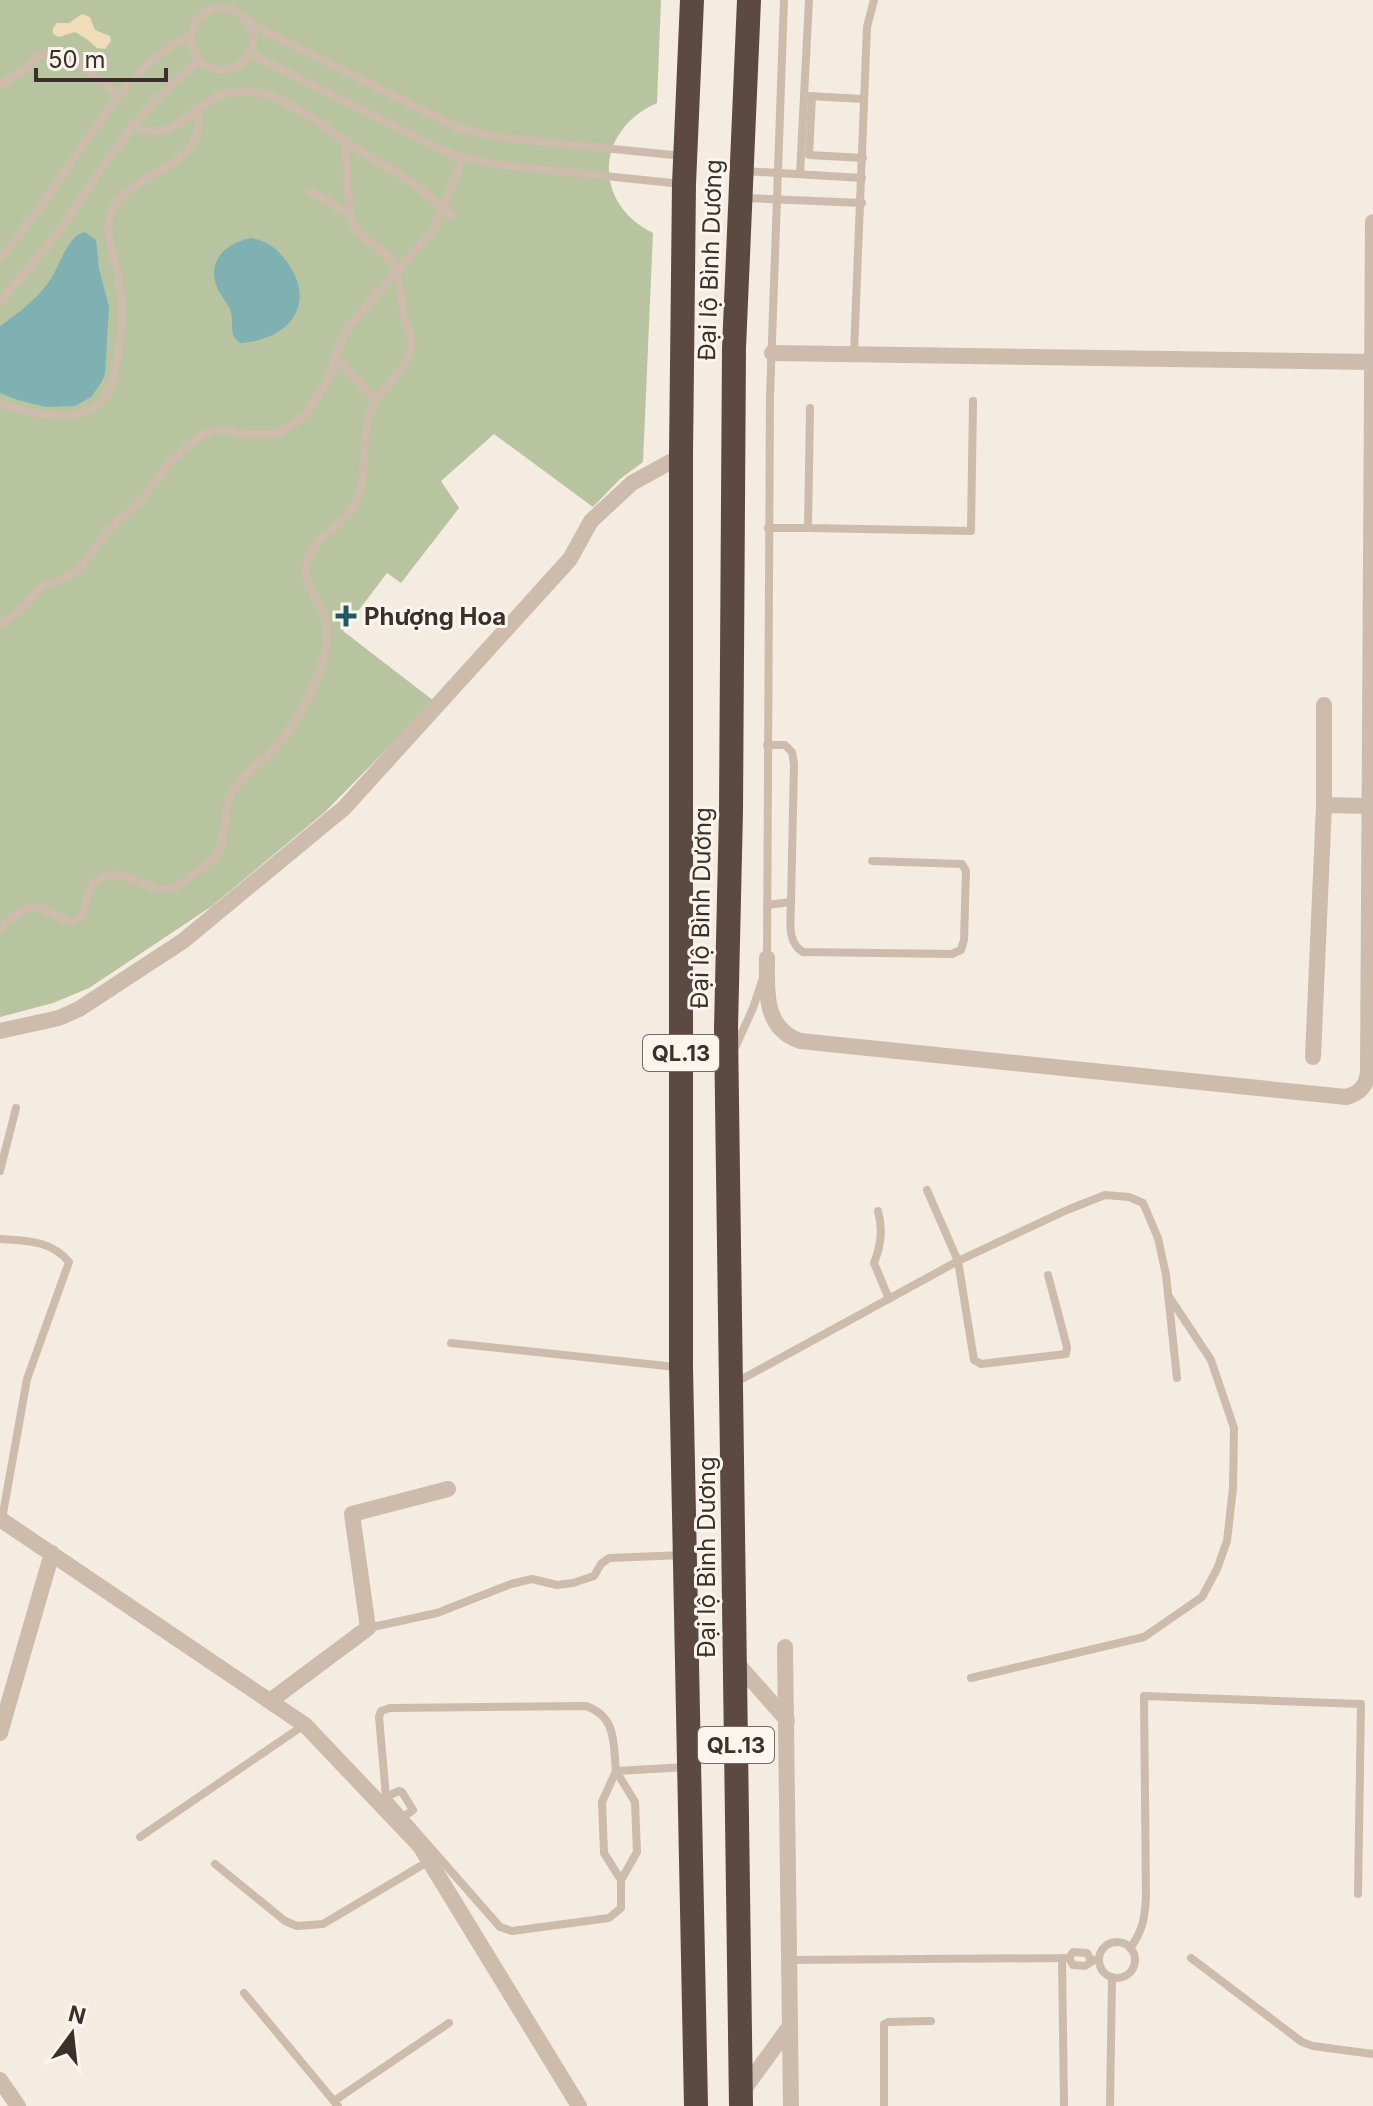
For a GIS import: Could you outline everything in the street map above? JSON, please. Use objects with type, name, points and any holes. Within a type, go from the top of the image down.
[{"type":"highway","name":"Đại lộ Bình Dương","points":[[692,0],[684,156],[681,456],[681,1367],[696,2106]]},
{"type":"highway","name":"Đại lộ Bình Dương","points":[[742,2099],[727,1074],[734,348],[749,0]]},
{"type":"street","points":[[767,961],[770,1011],[781,1030],[800,1041],[1346,1097],[1355,1094],[1368,1080],[1373,222]]},
{"type":"street","points":[[772,353],[1371,362]]},
{"type":"street","points":[[0,1031],[59,1018],[98,997],[183,941],[344,808],[570,559],[591,521],[632,483],[681,456]]},
{"type":"street","points":[[1313,1057],[1324,805],[1324,705]]},
{"type":"street","points":[[1324,805],[1369,806]]},
{"type":"street","points":[[270,1701],[368,1628],[352,1514],[448,1489]]},
{"type":"street","points":[[1,1519],[305,1725],[381,1799],[430,1860],[579,2106]]},
{"type":"street","points":[[1,1722],[52,1553]]},
{"type":"street","points":[[785,1647],[791,2106]]},
{"type":"street","points":[[734,1660],[787,1720]]},
{"type":"street","points":[[742,2099],[790,2026]]},
{"type":"street","points":[[0,2080],[18,2106]]},
{"type":"lane","points":[[727,1074],[753,1008],[767,961],[768,528],[784,0]]},
{"type":"lane","points":[[809,0],[809,155],[863,158]]},
{"type":"lane","points":[[854,353],[867,27],[874,0]]},
{"type":"lane","points":[[249,23],[253,41],[245,60],[231,69],[214,69],[200,61],[193,48],[192,34],[199,19],[220,4],[237,12],[249,23],[459,128],[502,138],[684,156]]},
{"type":"lane","points":[[0,257],[44,202],[118,95],[158,56],[192,34]]},
{"type":"lane","points":[[0,85],[27,68],[40,54],[54,52],[70,57],[118,95]]},
{"type":"lane","points":[[249,53],[343,98],[423,142],[461,157],[499,165],[684,184]]},
{"type":"lane","points":[[0,301],[68,219],[131,125],[162,91],[200,61]]},
{"type":"lane","points":[[131,125],[149,131],[167,130],[185,121],[197,108],[216,96],[251,92],[290,105],[431,197],[452,217]]},
{"type":"lane","points":[[800,174],[808,96]]},
{"type":"lane","points":[[808,96],[864,99]]},
{"type":"lane","points":[[0,404],[34,413],[71,415],[89,410],[104,397],[111,386],[122,324],[119,281],[107,229],[111,210],[121,198],[186,152],[194,138],[197,108]]},
{"type":"lane","points":[[0,928],[33,907],[47,910],[63,920],[74,920],[83,912],[90,887],[106,875],[122,875],[156,888],[171,888],[215,858],[223,840],[224,813],[237,785],[278,745],[302,709],[326,644],[326,623],[318,600],[304,581],[304,570],[317,543],[347,514],[357,499],[368,420],[376,400],[401,369],[411,347],[397,271],[386,255],[359,233],[349,214],[345,140]]},
{"type":"lane","points":[[0,625],[19,611],[43,585],[79,570],[109,529],[138,503],[159,474],[201,435],[223,429],[244,434],[278,434],[297,423],[321,395],[349,326],[433,230],[461,157]]},
{"type":"lane","points":[[741,171],[862,178]]},
{"type":"lane","points":[[310,191],[349,214]]},
{"type":"lane","points":[[740,198],[862,203]]},
{"type":"lane","points":[[335,358],[376,400]]},
{"type":"lane","points":[[768,528],[971,531],[973,401]]},
{"type":"lane","points":[[808,528],[810,408]]},
{"type":"lane","points":[[767,745],[785,745],[794,757],[791,937],[796,948],[803,952],[952,954],[961,950],[966,871],[962,864],[872,861]]},
{"type":"lane","points":[[767,905],[791,902]]},
{"type":"lane","points":[[0,1171],[16,1108]]},
{"type":"lane","points":[[927,1190],[958,1261],[974,1360],[981,1364],[1066,1354],[1067,1347],[1048,1275]]},
{"type":"lane","points":[[733,1384],[958,1261],[1105,1195],[1129,1197],[1143,1203],[1158,1238],[1177,1378]]},
{"type":"lane","points":[[878,1211],[882,1226],[874,1263],[889,1299]]},
{"type":"lane","points":[[0,1239],[41,1243],[60,1251],[69,1262],[27,1379],[1,1519]]},
{"type":"lane","points":[[971,1678],[1144,1637],[1202,1597],[1217,1569],[1227,1541],[1233,1488],[1234,1428],[1211,1360],[1167,1295]]},
{"type":"lane","points":[[451,1343],[681,1367]]},
{"type":"lane","points":[[368,1628],[437,1613],[532,1579],[557,1585],[573,1583],[594,1576],[609,1558],[684,1555]]},
{"type":"lane","points":[[1130,1948],[1140,1935],[1145,1917],[1144,1696],[1361,1704],[1358,1894]]},
{"type":"lane","points":[[590,1707],[611,1725],[616,1771],[635,1802],[637,1852],[621,1880],[621,1908],[609,1918],[505,1930],[400,1819],[413,1810],[402,1792],[381,1799],[379,1717],[386,1708],[590,1707]]},
{"type":"lane","points":[[140,1837],[305,1725]]},
{"type":"lane","points":[[616,1771],[689,1767]]},
{"type":"lane","points":[[616,1771],[602,1802],[602,1815],[604,1853],[621,1880]]},
{"type":"lane","points":[[215,1864],[285,1921],[297,1926],[323,1924],[430,1860]]},
{"type":"lane","points":[[790,1960],[1065,1958],[1073,1952],[1087,1953],[1112,1977],[1124,1976],[1133,1969],[1135,1958],[1130,1948],[1120,1942],[1108,1944],[1095,1960]]},
{"type":"lane","points":[[1064,2106],[1065,1958]]},
{"type":"lane","points":[[1191,1958],[1302,2042],[1373,2054]]},
{"type":"lane","points":[[1110,2106],[1112,1977]]},
{"type":"lane","points":[[244,1993],[336,2104],[449,2023]]},
{"type":"lane","points":[[884,2106],[884,2024],[931,2021]]},
{"type":"green space","points":[[0,0],[661,0],[657,103],[637,115],[622,130],[612,148],[609,167],[611,186],[619,204],[633,220],[653,233],[643,462],[620,479],[593,507],[494,434],[441,481],[459,508],[401,583],[387,573],[343,631],[434,701],[325,812],[212,906],[89,988],[53,1003],[0,1017]]},
{"type":"sand","points":[[82,14],[90,17],[95,30],[110,36],[111,41],[105,49],[97,48],[75,32],[59,37],[53,34],[57,23],[69,23]]},
{"type":"water","points":[[85,232],[96,240],[99,269],[109,307],[105,374],[101,383],[91,397],[75,406],[46,407],[0,393],[0,326],[38,295],[52,277],[68,246]]},
{"type":"water","points":[[251,238],[272,246],[287,262],[296,278],[298,306],[293,318],[272,335],[240,343],[232,332],[230,309],[217,287],[214,269],[227,248]]},
{"type":"place","name":"Phượng Hoa","points":[[346,616]]}]
